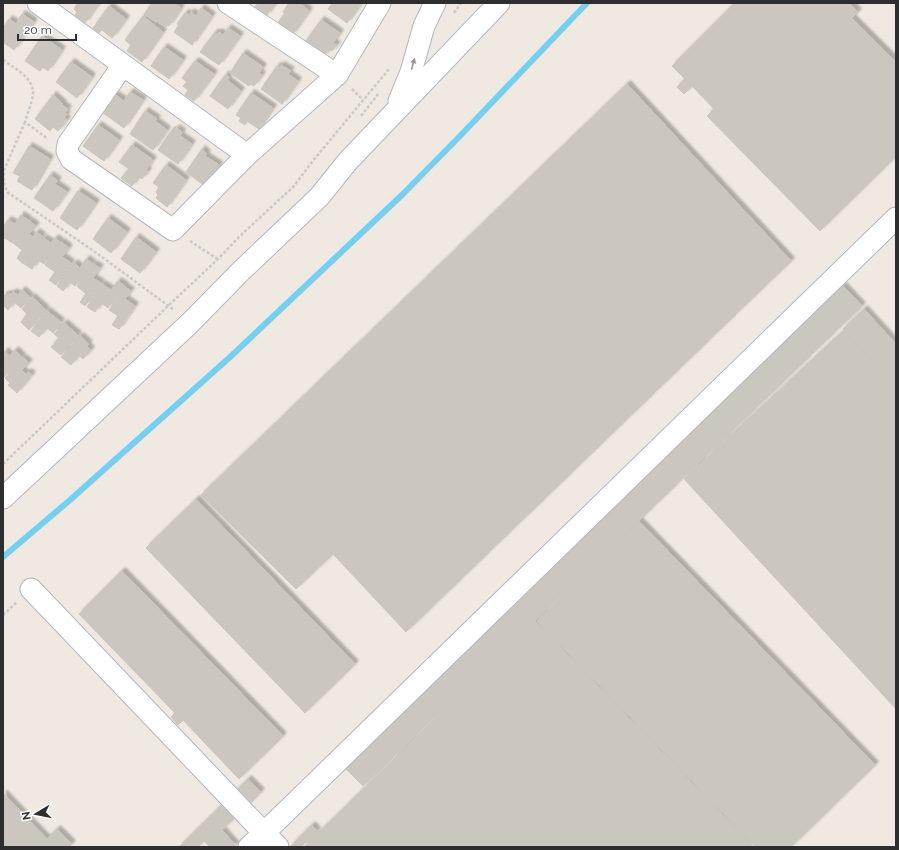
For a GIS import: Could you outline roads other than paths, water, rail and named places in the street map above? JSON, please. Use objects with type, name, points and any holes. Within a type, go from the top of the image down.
[{"type":"street","points":[[38,3],[247,155]]},
{"type":"street","points":[[228,3],[337,75]]},
{"type":"street","points":[[123,65],[68,144],[67,151],[71,159],[173,230],[247,155],[337,75],[380,3]]},
{"type":"street","points":[[394,113],[411,72],[424,26],[435,3]]},
{"type":"street","points":[[3,498],[190,322],[319,197],[348,161],[499,3]]},
{"type":"street","points":[[249,847],[271,840],[896,218]]},
{"type":"street","points":[[32,589],[271,840]]},
{"type":"waterway","points":[[3,557],[70,500],[229,358],[403,194],[587,3]]}]
